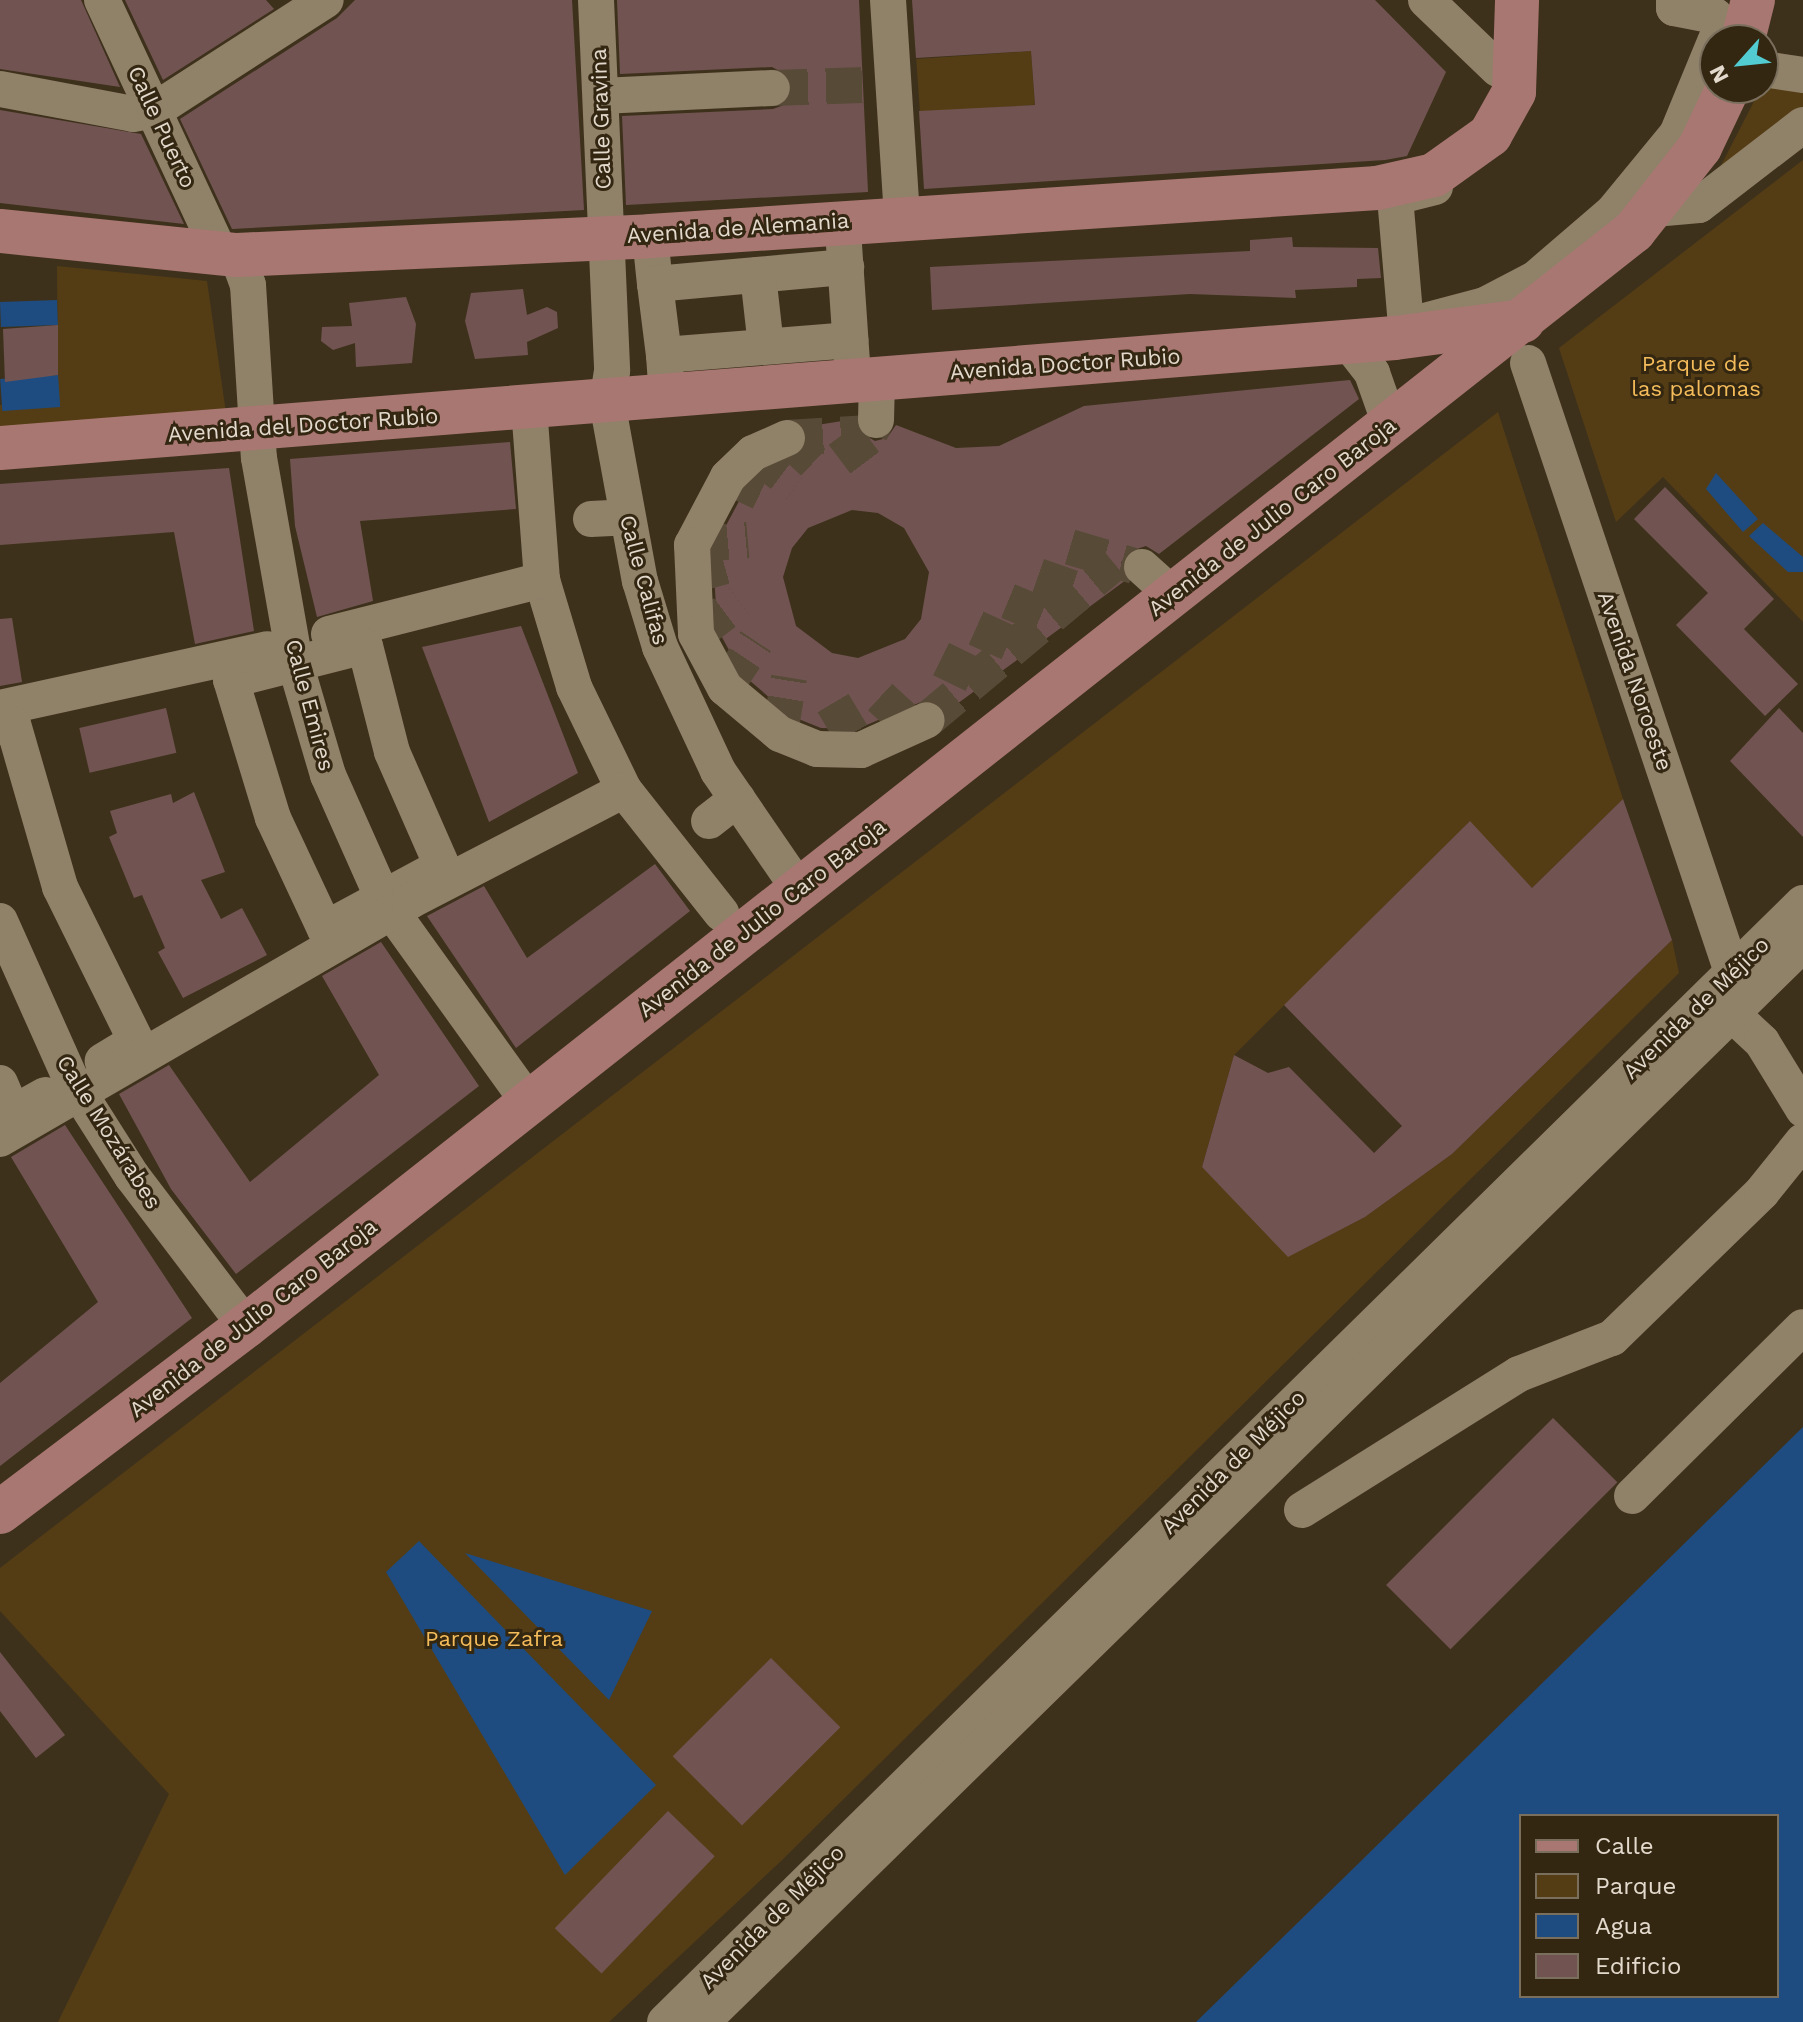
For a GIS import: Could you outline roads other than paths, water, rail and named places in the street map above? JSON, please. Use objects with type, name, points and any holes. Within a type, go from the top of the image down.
[{"type":"main road","name":"Avenida de Alemania","points":[[0,231],[229,255],[650,236],[841,219],[1377,188],[1434,175],[1469,152],[1502,119],[1514,92],[1517,0]]},
{"type":"main road","points":[[1747,24],[1753,0]]},
{"type":"main road","name":"Avenida de Julio Caro Baroja","points":[[0,1512],[246,1326],[798,888],[1158,581],[1390,424],[1525,342],[1654,209],[1700,147],[1720,104]]},
{"type":"main road","name":"Avenida Doctor Rubio","points":[[607,402],[667,397],[869,394],[1348,342],[1525,342]]},
{"type":"main road","name":"Avenida del Doctor Rubio","points":[[0,448],[607,402]]},
{"type":"street","name":"Calle Puerto","points":[[102,0],[229,255]]},
{"type":"street","name":"Calle Gravina","points":[[596,0],[606,238]]},
{"type":"street","points":[[888,0],[879,84],[902,216]]},
{"type":"street","points":[[1426,0],[1498,69]]},
{"type":"street","points":[[1529,0],[1524,107],[1477,162],[1442,185],[1395,197],[1406,326],[1485,305],[1535,279],[1613,212],[1677,134],[1699,80]]},
{"type":"street","points":[[1674,0],[1674,8],[1715,16],[1721,24]]},
{"type":"street","points":[[0,89],[133,114],[155,110],[309,4]]},
{"type":"street","points":[[1779,71],[1803,75]]},
{"type":"street","points":[[601,96],[772,88]]},
{"type":"street","points":[[1654,209],[1699,205],[1803,125]]},
{"type":"street","points":[[841,219],[850,340],[869,394]]},
{"type":"street","points":[[650,236],[667,397]]},
{"type":"street","name":"Calle Califas","points":[[606,238],[612,371],[607,402],[609,518],[660,647],[737,799],[798,888]]},
{"type":"street","name":"Calle Emires","points":[[229,255],[248,285],[257,429],[293,653],[328,775],[388,906],[529,1103]]},
{"type":"street","points":[[655,284],[846,267]]},
{"type":"street","points":[[758,275],[766,346]]},
{"type":"street","points":[[664,355],[850,340]]},
{"type":"street","points":[[1348,342],[1372,373],[1390,424]]},
{"type":"street","name":"Avenida Noroeste","points":[[1525,342],[1739,993]]},
{"type":"street","points":[[529,408],[542,580],[574,687],[624,790],[721,913]]},
{"type":"street","points":[[787,438],[753,453],[728,477],[697,535],[690,576],[696,634],[725,688],[780,734],[817,749],[861,750],[927,720]]},
{"type":"street","points":[[0,708],[293,653],[365,646],[392,752],[442,866],[388,906],[325,929],[273,818],[231,680],[293,653],[542,580]]},
{"type":"street","points":[[0,727],[13,724],[60,887],[136,1041],[0,1139]]},
{"type":"street","points":[[0,1083],[13,1113],[76,1086],[388,906],[624,790]]},
{"type":"street","points":[[709,821],[737,799]]},
{"type":"street","name":"Avenida de Méjico","points":[[702,2022],[1739,993],[1803,903]]},
{"type":"street","name":"Calle Mozárabes","points":[[0,921],[76,1086],[132,1176],[246,1326]]},
{"type":"street","name":"Avenida de Méjico","points":[[665,2022],[1739,993],[1803,944]]},
{"type":"street","points":[[1739,993],[1762,1042],[1803,1109]]},
{"type":"street","points":[[1762,1042],[1803,1071]]},
{"type":"street","points":[[1302,1510],[1519,1374],[1612,1338],[1762,1192],[1803,1141]]},
{"type":"street","points":[[1632,1496],[1803,1327]]},
{"type":"water","points":[[57,300],[58,325],[1,327],[0,302]]},
{"type":"water","points":[[58,375],[60,407],[2,411],[0,379]]},
{"type":"water","points":[[1716,473],[1758,519],[1743,532],[1706,489]]},
{"type":"water","points":[[1763,523],[1803,557],[1803,572],[1788,572],[1749,536]]},
{"type":"water","points":[[1803,1427],[1803,2022],[1196,2022]]},
{"type":"water","points":[[419,1541],[656,1785],[565,1875],[386,1572]]},
{"type":"water","points":[[465,1553],[652,1611],[609,1700]]},
{"type":"tunnel","points":[[772,88],[864,85]]},
{"type":"tunnel","points":[[787,438],[870,433],[876,420]]},
{"type":"tunnel","points":[[843,434],[868,467]]},
{"type":"tunnel","points":[[787,438],[826,474]]},
{"type":"tunnel","points":[[753,453],[796,485]]},
{"type":"tunnel","points":[[728,477],[775,499]]},
{"type":"tunnel","points":[[692,545],[748,540]]},
{"type":"tunnel","points":[[1070,547],[1134,566]]},
{"type":"tunnel","points":[[690,576],[740,562]]},
{"type":"tunnel","points":[[927,720],[1114,563]]},
{"type":"tunnel","points":[[1038,576],[1081,591]]},
{"type":"tunnel","points":[[1008,601],[1049,618]]},
{"type":"tunnel","points":[[696,634],[739,602]]},
{"type":"tunnel","points":[[976,628],[1016,646]]},
{"type":"tunnel","points":[[725,688],[756,641]]},
{"type":"tunnel","points":[[941,659],[978,677]]},
{"type":"tunnel","points":[[780,734],[789,678]]},
{"type":"tunnel","points":[[880,697],[915,729]]},
{"type":"tunnel","points":[[833,703],[861,750]]},
{"type":"park label","name":"Parque de las palomas","points":[[1696,376]]},
{"type":"park label","name":"Parque Zafra","points":[[494,1639]]}]
